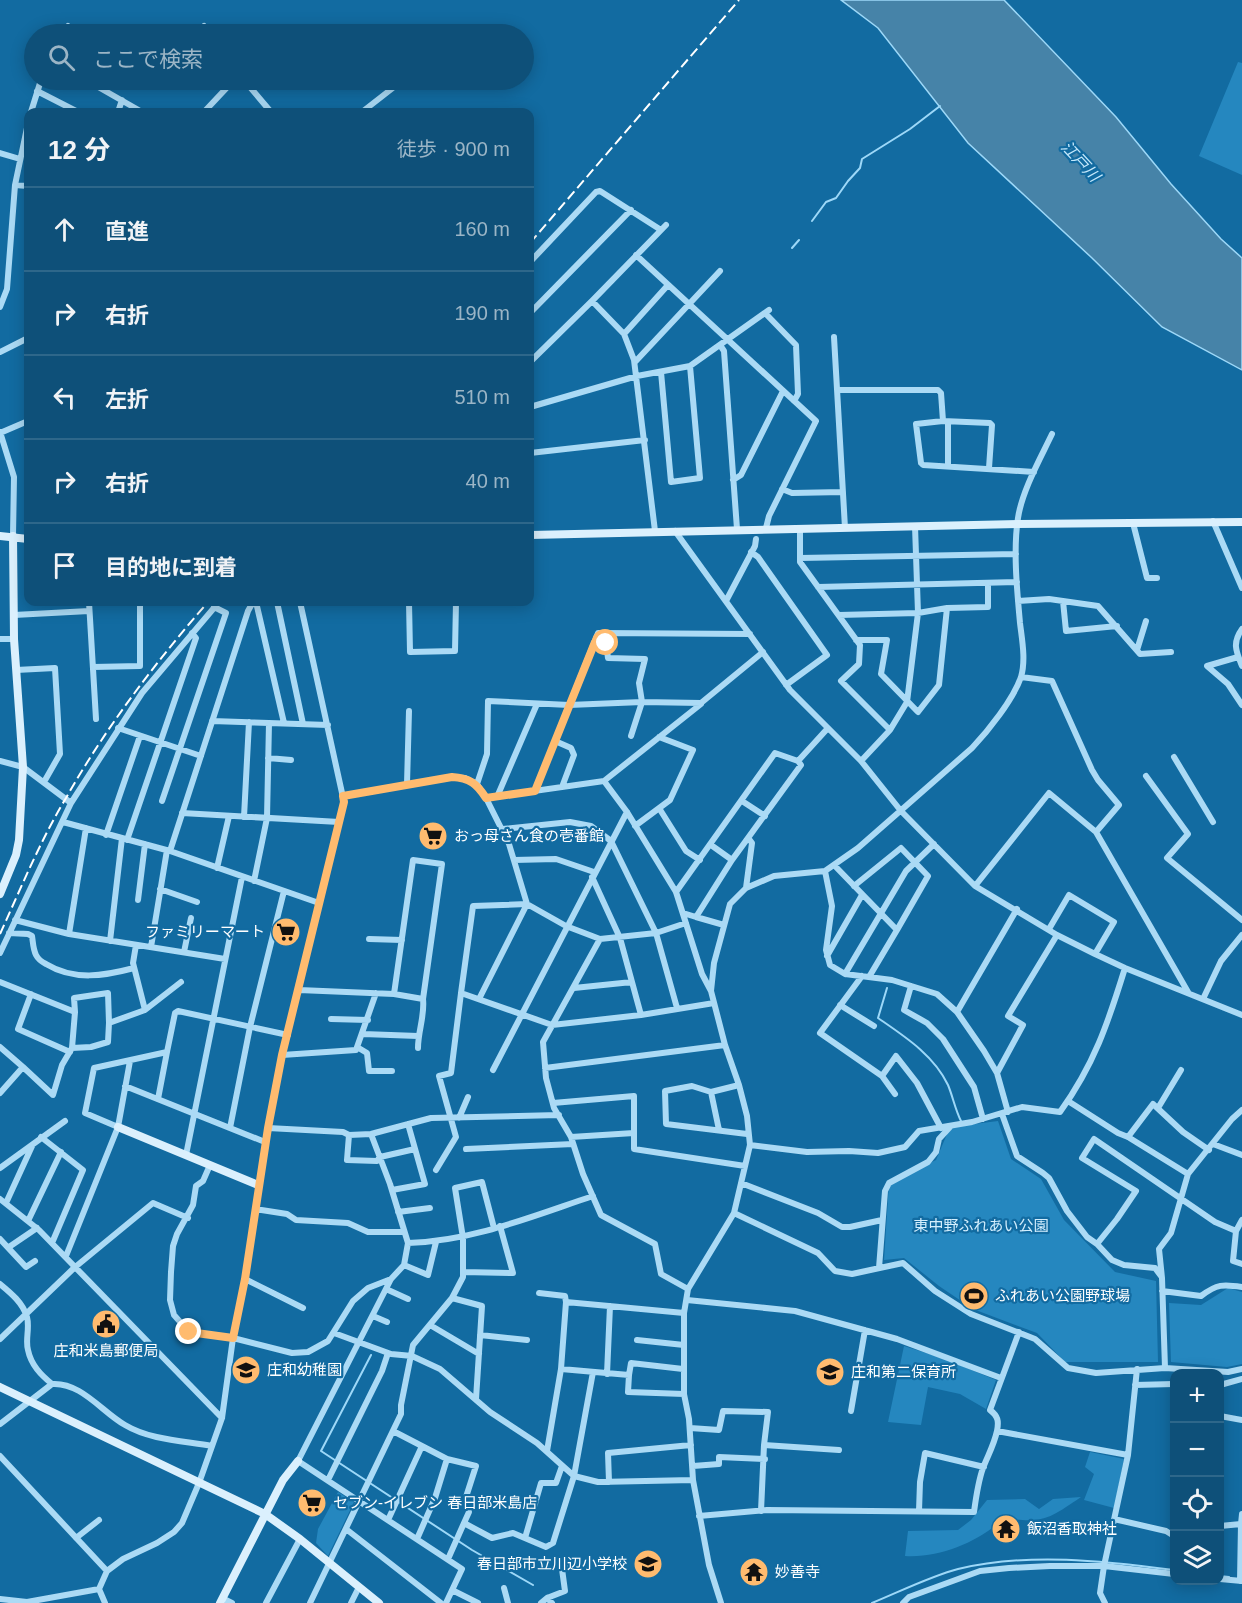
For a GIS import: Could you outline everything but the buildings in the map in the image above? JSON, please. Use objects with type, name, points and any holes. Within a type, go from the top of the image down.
[{"type":"street","points":[[104,90],[135,108]]},
{"type":"street","points":[[208,108],[225,90]]},
{"type":"street","points":[[253,90],[268,108]]},
{"type":"street","points":[[367,108],[390,90]]},
{"type":"street","points":[[32,108],[37,91],[70,108]]},
{"type":"street","points":[[119,108],[122,100]]},
{"type":"street","points":[[0,307],[5,297],[8,279],[15,185],[24,141]]},
{"type":"street","points":[[0,153],[20,159]]},
{"type":"street","points":[[15,185],[24,186]]},
{"type":"street","points":[[534,258],[596,192],[603,192],[663,228],[534,358]]},
{"type":"street","points":[[534,309],[631,210]]},
{"type":"street","points":[[636,255],[813,418],[815,424],[769,516],[766,528]]},
{"type":"street","points":[[635,362],[720,271]]},
{"type":"street","points":[[0,283],[8,279]]},
{"type":"street","points":[[624,334],[668,285]]},
{"type":"street","points":[[592,301],[624,334],[635,362],[655,531]]},
{"type":"street","points":[[534,406],[637,376],[690,366],[767,311],[796,345],[798,394],[794,401]]},
{"type":"street","points":[[834,337],[845,528]]},
{"type":"street","points":[[0,352],[24,340]]},
{"type":"street","points":[[720,345],[724,351],[737,529]]},
{"type":"street","points":[[661,372],[670,482],[700,478],[690,366]]},
{"type":"street","points":[[838,390],[938,390],[941,393],[945,422],[948,466]]},
{"type":"street","points":[[733,480],[741,475],[783,391]]},
{"type":"street","points":[[0,894],[16,855],[19,840],[23,766],[14,639],[14,477],[0,432],[24,423]]},
{"type":"street","points":[[989,468],[992,426],[990,423],[916,424],[921,464],[1034,472]]},
{"type":"street","points":[[711,992],[714,963],[730,904],[746,888],[774,876],[825,871],[858,848],[972,748],[989,730],[1021,677],[1023,653],[1017,582],[1017,518],[1034,472],[1052,434]]},
{"type":"street","points":[[534,453],[645,440]]},
{"type":"street","points":[[782,489],[792,492],[843,492]]},
{"type":"street","points":[[1213,521],[1242,588]]},
{"type":"street","points":[[534,535],[766,528],[1242,522]]},
{"type":"street","points":[[1133,523],[1147,578],[1157,578]]},
{"type":"street","points":[[861,761],[890,730],[907,702],[918,613],[915,526]]},
{"type":"street","points":[[800,529],[800,562],[860,645],[859,664],[841,681],[890,730]]},
{"type":"street","points":[[675,531],[786,685],[861,761],[901,811],[975,886],[1017,909],[1057,935],[1095,954],[1242,1015]]},
{"type":"street","points":[[0,536],[24,538]]},
{"type":"street","points":[[726,601],[756,539]]},
{"type":"street","points":[[751,552],[758,557],[827,655],[786,685]]},
{"type":"street","points":[[800,558],[1016,554]]},
{"type":"street","points":[[818,587],[1017,582]]},
{"type":"street","points":[[839,615],[918,613],[947,608],[988,607],[988,583]]},
{"type":"street","points":[[1018,601],[1049,599],[1098,606],[1140,654],[1171,652]]},
{"type":"street","points":[[1063,601],[1066,631],[1117,626]]},
{"type":"street","points":[[89,606],[96,719]]},
{"type":"street","points":[[93,667],[140,666],[140,606]]},
{"type":"street","points":[[0,953],[71,802],[142,693],[215,606]]},
{"type":"street","points":[[162,801],[226,614],[219,606]]},
{"type":"street","points":[[151,947],[168,851],[248,611],[252,606]]},
{"type":"street","points":[[256,606],[284,723]]},
{"type":"street","points":[[278,606],[303,724]]},
{"type":"street","points":[[105,1603],[99,1590],[107,1571],[123,1559],[157,1543],[174,1532],[182,1523],[190,1509],[222,1418],[265,1142],[282,1055],[344,802],[301,606]]},
{"type":"street","points":[[409,606],[410,652],[455,651],[456,606]]},
{"type":"street","points":[[856,640],[887,640],[881,675],[918,712],[939,685],[947,608]]},
{"type":"street","points":[[14,615],[89,611]]},
{"type":"street","points":[[1137,650],[1146,621]]},
{"type":"street","points":[[1242,628],[1236,636],[1234,646],[1242,666]]},
{"type":"street","points":[[110,940],[125,839],[196,638],[192,633]]},
{"type":"street","points":[[535,791],[598,633],[750,634]]},
{"type":"street","points":[[0,639],[14,639]]},
{"type":"street","points":[[595,642],[606,643],[608,658],[645,659],[639,683],[642,702],[631,736]]},
{"type":"street","points":[[486,798],[604,781],[764,652]]},
{"type":"street","points":[[1238,657],[1207,666],[1228,684],[1242,705]]},
{"type":"street","points":[[16,670],[55,668],[60,754],[44,782]]},
{"type":"street","points":[[1021,677],[1052,681],[1092,770],[1119,805],[1096,832]]},
{"type":"street","points":[[477,784],[486,754],[488,701],[569,705],[642,702],[702,704]]},
{"type":"street","points":[[497,797],[537,704]]},
{"type":"street","points":[[407,784],[409,711]]},
{"type":"street","points":[[212,721],[328,725]]},
{"type":"street","points":[[244,817],[249,722]]},
{"type":"street","points":[[254,881],[267,818],[269,723]]},
{"type":"street","points":[[798,761],[828,728]]},
{"type":"street","points":[[117,729],[201,756]]},
{"type":"street","points":[[106,835],[140,736]]},
{"type":"street","points":[[635,826],[669,800],[693,750],[659,737]]},
{"type":"street","points":[[555,741],[571,748],[574,755],[562,787]]},
{"type":"street","points":[[676,892],[775,753],[798,761],[801,765],[732,860],[696,917]]},
{"type":"street","points":[[1174,756],[1213,822]]},
{"type":"street","points":[[268,758],[291,759]]},
{"type":"street","points":[[0,761],[23,766],[61,797],[71,802]]},
{"type":"street","points":[[1146,776],[1188,834],[1167,858],[1242,920]]},
{"type":"street","points":[[343,796],[452,777],[465,778],[477,784],[503,829],[527,904],[479,999]]},
{"type":"street","points":[[604,781],[627,812],[676,892],[702,974],[711,992],[747,1116],[747,1134],[750,1145],[734,1213],[688,1289],[684,1312],[684,1394],[690,1428],[693,1480],[709,1565],[721,1603]]},
{"type":"street","points":[[975,886],[1049,793],[1096,832],[1188,993]]},
{"type":"street","points":[[742,801],[765,816]]},
{"type":"street","points":[[659,808],[686,851],[700,860]]},
{"type":"street","points":[[493,1070],[627,812]]},
{"type":"street","points":[[182,813],[339,822]]},
{"type":"street","points":[[217,868],[229,816]]},
{"type":"street","points":[[63,822],[168,851],[318,903]]},
{"type":"street","points":[[503,829],[570,822],[591,826],[611,841],[656,933],[677,1008]]},
{"type":"street","points":[[69,934],[86,828]]},
{"type":"street","points":[[746,888],[752,843],[748,839]]},
{"type":"street","points":[[138,900],[145,844]]},
{"type":"street","points":[[845,974],[906,871],[934,844]]},
{"type":"street","points":[[711,845],[732,860]]},
{"type":"street","points":[[854,886],[901,848],[928,876],[869,977]]},
{"type":"street","points":[[394,994],[413,860],[442,864],[417,1048]]},
{"type":"street","points":[[514,860],[556,860],[593,875],[620,938],[641,1015]]},
{"type":"street","points":[[834,865],[897,930]]},
{"type":"street","points":[[825,871],[832,906],[826,950],[830,965],[845,974],[892,980],[937,994],[957,1012],[997,1073],[1017,1156],[1049,1178],[1080,1229],[1112,1260],[1124,1265],[1155,1268],[1162,1278]]},
{"type":"street","points":[[186,1155],[242,877]]},
{"type":"street","points":[[160,889],[197,902]]},
{"type":"street","points":[[230,1128],[250,1027],[284,891]]},
{"type":"street","points":[[827,956],[862,895]]},
{"type":"street","points":[[1049,929],[1069,895],[1114,922],[1095,954]]},
{"type":"street","points":[[436,1170],[456,1137],[439,1076],[451,1073],[472,906],[527,904],[566,926],[600,939],[656,933],[686,923]]},
{"type":"street","points":[[957,1012],[1017,909]]},
{"type":"street","points":[[683,912],[723,925]]},
{"type":"street","points":[[184,952],[191,918]]},
{"type":"street","points":[[15,920],[69,934],[225,959]]},
{"type":"street","points":[[9,933],[32,936],[35,954],[39,960],[53,968],[84,977],[111,974],[134,968]]},
{"type":"street","points":[[1203,999],[1221,961],[1242,934]]},
{"type":"street","points":[[997,1073],[1023,1025],[1008,1016],[1057,935]]},
{"type":"street","points":[[369,939],[402,940]]},
{"type":"street","points":[[600,939],[543,1042],[545,1068],[553,1103],[572,1141],[601,1215],[655,1244],[661,1274],[688,1289]]},
{"type":"street","points":[[136,945],[133,963],[145,1011]]},
{"type":"street","points":[[750,1145],[807,1152],[849,1150],[878,1153],[905,1147],[919,1131],[950,1127],[1022,1107],[1060,1112],[1093,1058],[1105,1032],[1125,968]]},
{"type":"street","points":[[862,976],[820,1033],[882,1076],[895,1094]]},
{"type":"street","points":[[0,982],[75,1012]]},
{"type":"street","points":[[109,1023],[145,1011],[181,982]]},
{"type":"street","points":[[574,988],[632,982]]},
{"type":"street","points":[[911,986],[904,1010],[927,1023],[943,1039],[974,1087],[983,1119]]},
{"type":"street","points":[[298,990],[394,994],[423,999]]},
{"type":"street","points":[[0,1047],[53,1095],[62,1065],[71,1050],[75,1012],[74,998],[108,993],[108,1042],[71,1050],[18,1029],[31,994]]},
{"type":"street","points":[[282,1055],[356,1050],[376,993]]},
{"type":"street","points":[[461,993],[552,1025],[641,1015],[714,1003]]},
{"type":"street","points":[[840,1005],[874,1026]]},
{"type":"street","points":[[158,1099],[175,1013],[178,1011],[288,1035]]},
{"type":"street","points":[[331,1019],[368,1020]]},
{"type":"street","points":[[363,1034],[418,1036]]},
{"type":"street","points":[[545,1068],[725,1045]]},
{"type":"street","points":[[357,1047],[368,1053],[369,1071],[392,1071]]},
{"type":"street","points":[[167,1052],[94,1068],[85,1113],[258,1185]]},
{"type":"street","points":[[882,1076],[896,1056],[917,1083],[941,1128]]},
{"type":"street","points":[[66,1256],[118,1127],[130,1061]]},
{"type":"street","points":[[0,1094],[23,1067]]},
{"type":"street","points":[[1158,1108],[1181,1070]]},
{"type":"street","points":[[739,1085],[711,1092],[692,1086],[665,1091],[666,1124],[747,1134]]},
{"type":"street","points":[[126,1086],[265,1142]]},
{"type":"street","points":[[711,1092],[719,1130]]},
{"type":"street","points":[[553,1103],[634,1096],[634,1149],[745,1166]]},
{"type":"street","points":[[459,1118],[468,1097]]},
{"type":"street","points":[[1068,1101],[1188,1174]]},
{"type":"street","points":[[1128,1137],[1153,1104],[1183,1132],[1211,1147],[1242,1155]]},
{"type":"street","points":[[1165,1368],[1159,1249],[1171,1233],[1188,1174],[1232,1119],[1242,1110]]},
{"type":"street","points":[[268,1128],[343,1132],[349,1136],[371,1134],[431,1118],[559,1115]]},
{"type":"street","points":[[0,1168],[65,1121]]},
{"type":"street","points":[[392,1190],[425,1184],[408,1124]]},
{"type":"street","points":[[879,1268],[885,1191],[889,1183],[928,1162],[936,1152],[939,1139],[950,1127]]},
{"type":"street","points":[[466,1149],[572,1141],[634,1133]]},
{"type":"street","points":[[232,1603],[221,1601],[283,1480],[298,1461],[391,1279],[404,1265],[408,1243],[392,1190],[371,1134]]},
{"type":"street","points":[[349,1136],[347,1160],[378,1161],[380,1157],[415,1149]]},
{"type":"street","points":[[42,1137],[83,1170],[52,1243]]},
{"type":"street","points":[[1097,1244],[1136,1191],[1082,1158],[1094,1139],[1215,1222],[1236,1231]]},
{"type":"street","points":[[6,1203],[33,1143]]},
{"type":"street","points":[[28,1221],[61,1152]]},
{"type":"street","points":[[210,1166],[203,1181],[196,1186],[193,1205],[173,1246],[170,1300],[174,1315],[189,1332],[233,1338],[292,1353],[308,1352],[328,1341],[353,1301],[368,1288],[391,1279]]},
{"type":"street","points":[[310,1603],[401,1414],[413,1345],[452,1298],[463,1277],[463,1272],[463,1238],[455,1188],[482,1182],[513,1273],[463,1272]]},
{"type":"street","points":[[741,1183],[818,1213],[842,1227],[882,1220]]},
{"type":"street","points":[[408,1243],[463,1238],[593,1196]]},
{"type":"street","points":[[0,1199],[37,1228],[66,1256],[74,1268],[222,1418]]},
{"type":"street","points":[[0,1339],[74,1268],[153,1203],[188,1218]]},
{"type":"street","points":[[398,1212],[430,1208]]},
{"type":"street","points":[[255,1209],[288,1214],[296,1220],[348,1223],[368,1232],[404,1233]]},
{"type":"street","points":[[734,1213],[818,1253],[835,1271],[852,1274],[903,1263],[935,1291],[971,1314],[1035,1339],[1068,1368],[1096,1373],[1165,1368],[1228,1372],[1242,1369]]},
{"type":"street","points":[[1242,1220],[1236,1231],[1233,1261],[1242,1264]]},
{"type":"street","points":[[9,1247],[37,1228]]},
{"type":"street","points":[[0,1239],[26,1267],[34,1261]]},
{"type":"street","points":[[404,1265],[428,1275],[436,1242]]},
{"type":"street","points":[[245,1279],[303,1308]]},
{"type":"street","points":[[0,1284],[21,1305],[29,1331],[27,1349],[38,1373],[52,1384]]},
{"type":"street","points":[[1162,1291],[1201,1296],[1211,1288],[1225,1284],[1242,1287]]},
{"type":"street","points":[[386,1289],[408,1299]]},
{"type":"street","points":[[540,1293],[565,1296],[566,1302],[561,1369],[547,1451]]},
{"type":"street","points":[[452,1298],[482,1306],[476,1399]]},
{"type":"street","points":[[687,1300],[795,1311],[942,1354],[1001,1378]]},
{"type":"street","points":[[566,1302],[684,1312]]},
{"type":"street","points":[[607,1374],[610,1306]]},
{"type":"street","points":[[373,1316],[387,1322]]},
{"type":"street","points":[[430,1324],[479,1354]]},
{"type":"street","points":[[851,1411],[865,1330]]},
{"type":"street","points":[[699,1516],[761,1511],[974,1512],[977,1487],[993,1449],[997,1431],[996,1414],[990,1410],[1019,1332]]},
{"type":"street","points":[[334,1333],[388,1353],[412,1356],[440,1369],[476,1399],[547,1451],[574,1476],[598,1482],[693,1480]]},
{"type":"street","points":[[480,1335],[527,1341]]},
{"type":"street","points":[[637,1340],[684,1345]]},
{"type":"street","points":[[327,1480],[382,1371],[388,1353]]},
{"type":"street","points":[[683,1369],[631,1363],[628,1392],[684,1394]]},
{"type":"street","points":[[561,1369],[628,1375]]},
{"type":"street","points":[[1105,1603],[1100,1593],[1128,1455],[1137,1369]]},
{"type":"street","points":[[464,1523],[492,1538],[513,1533],[546,1547],[553,1543],[574,1476],[593,1372]]},
{"type":"street","points":[[1224,1384],[1242,1379]]},
{"type":"street","points":[[0,1424],[52,1384],[61,1384],[83,1394],[126,1426],[154,1436],[212,1446]]},
{"type":"street","points":[[1135,1385],[1170,1384]]},
{"type":"street","points":[[0,1387],[265,1514],[300,1539],[379,1603]]},
{"type":"street","points":[[690,1428],[719,1430],[723,1411],[768,1412],[761,1511]]},
{"type":"street","points":[[1224,1417],[1242,1420]]},
{"type":"street","points":[[393,1431],[447,1459],[476,1466],[466,1497],[470,1512],[448,1559]]},
{"type":"street","points":[[997,1431],[1128,1455]]},
{"type":"street","points":[[764,1444],[839,1450]]},
{"type":"street","points":[[388,1520],[423,1446]]},
{"type":"street","points":[[609,1482],[608,1453],[691,1446]]},
{"type":"street","points":[[919,1511],[920,1482],[925,1453],[984,1467]]},
{"type":"street","points":[[0,1456],[107,1571]]},
{"type":"street","points":[[693,1466],[719,1464],[719,1457],[765,1459]]},
{"type":"street","points":[[417,1539],[435,1498],[447,1459]]},
{"type":"street","points":[[298,1461],[462,1569],[446,1603]]},
{"type":"street","points":[[525,1538],[542,1483],[556,1483],[562,1466]]},
{"type":"street","points":[[1224,1579],[1241,1581],[1242,1514]]},
{"type":"street","points":[[1114,1519],[1170,1534]]},
{"type":"street","points":[[76,1538],[99,1520]]},
{"type":"street","points":[[1224,1526],[1241,1524]]},
{"type":"street","points":[[346,1529],[441,1603]]},
{"type":"street","points":[[266,1603],[300,1539]]},
{"type":"street","points":[[547,1601],[565,1591],[562,1569],[579,1566]]},
{"type":"street","points":[[903,1603],[909,1597],[980,1571],[1050,1566],[1104,1566],[1170,1574]]},
{"type":"street","points":[[351,1603],[359,1587]]},
{"type":"street","points":[[504,1588],[508,1603]]},
{"type":"street","points":[[0,1599],[27,1602],[99,1590]]},
{"type":"street","points":[[452,1590],[478,1603]]},
{"type":"green space","points":[[1238,62],[1242,63],[1242,175],[1199,156]]},
{"type":"green space","name":"東中野ふれあい公園","points":[[998,1121],[1011,1159],[1041,1179],[1064,1220],[1115,1272],[1156,1281],[1158,1362],[1065,1362],[1037,1333],[973,1309],[904,1258],[884,1260],[889,1183],[936,1160],[950,1127]]},
{"type":"green space","points":[[1228,1288],[1242,1292],[1242,1364],[1227,1367],[1171,1362],[1169,1303],[1201,1305]]},
{"type":"green space","points":[[904,1346],[942,1358],[996,1380],[986,1409],[960,1394],[928,1387],[921,1425],[888,1422]]},
{"type":"green space","points":[[1090,1452],[1124,1459],[1114,1508],[1084,1500],[1094,1474],[1085,1467]]},
{"type":"green space","points":[[338,1492],[354,1502],[328,1556],[316,1543],[318,1529]]},
{"type":"green space","points":[[1081,1497],[1046,1518],[1018,1520],[1005,1518],[983,1534],[958,1547],[932,1554],[905,1556],[908,1531],[958,1530],[971,1520],[987,1500],[1025,1499],[1039,1509],[1053,1499]]},
{"type":"water","name":"江戸川","points":[[841,0],[1004,0],[1116,117],[1171,184],[1221,239],[1242,258],[1242,370],[1162,327],[1092,258],[968,143],[878,28]]},
{"type":"waterway","points":[[812,221],[826,202],[836,198],[860,168],[862,159],[910,129],[940,106]]},
{"type":"waterway","points":[[792,248],[799,240]]},
{"type":"waterway","points":[[887,988],[878,1018],[918,1047],[935,1064],[948,1085],[961,1121]]},
{"type":"waterway","points":[[371,1355],[321,1451],[472,1550],[533,1585]]},
{"type":"waterway","points":[[872,1603],[948,1572],[985,1564],[1039,1559],[1094,1561],[1170,1570]]},
{"type":"waterway","points":[[1224,1576],[1229,1577]]},
{"type":"railway","points":[[534,238],[739,0]]},
{"type":"railway","points":[[0,934],[31,865],[81,772],[132,696],[205,606]]},
{"type":"place","name":"おっ母さん食の壱番館","points":[[433,836]]},
{"type":"place","name":"ファミリーマート","points":[[286,932]]},
{"type":"place","name":"ふれあい公園野球場","points":[[974,1296]]},
{"type":"place","name":"庄和米島郵便局","points":[[106,1324]]},
{"type":"place","name":"庄和幼稚園","points":[[246,1370]]},
{"type":"place","name":"庄和第二保育所","points":[[830,1372]]},
{"type":"place","name":"セブン-イレブン 春日部米島店","points":[[312,1503]]},
{"type":"place","name":"飯沼香取神社","points":[[1006,1529]]},
{"type":"place","name":"春日部市立川辺小学校","points":[[648,1564]]},
{"type":"place","name":"妙善寺","points":[[754,1572]]},
{"type":"route","points":[[189,1332],[233,1338],[240,1309],[258,1185],[282,1055],[344,802],[343,796],[452,777],[465,778],[477,784],[486,798],[535,791],[595,642],[606,643]]}]
